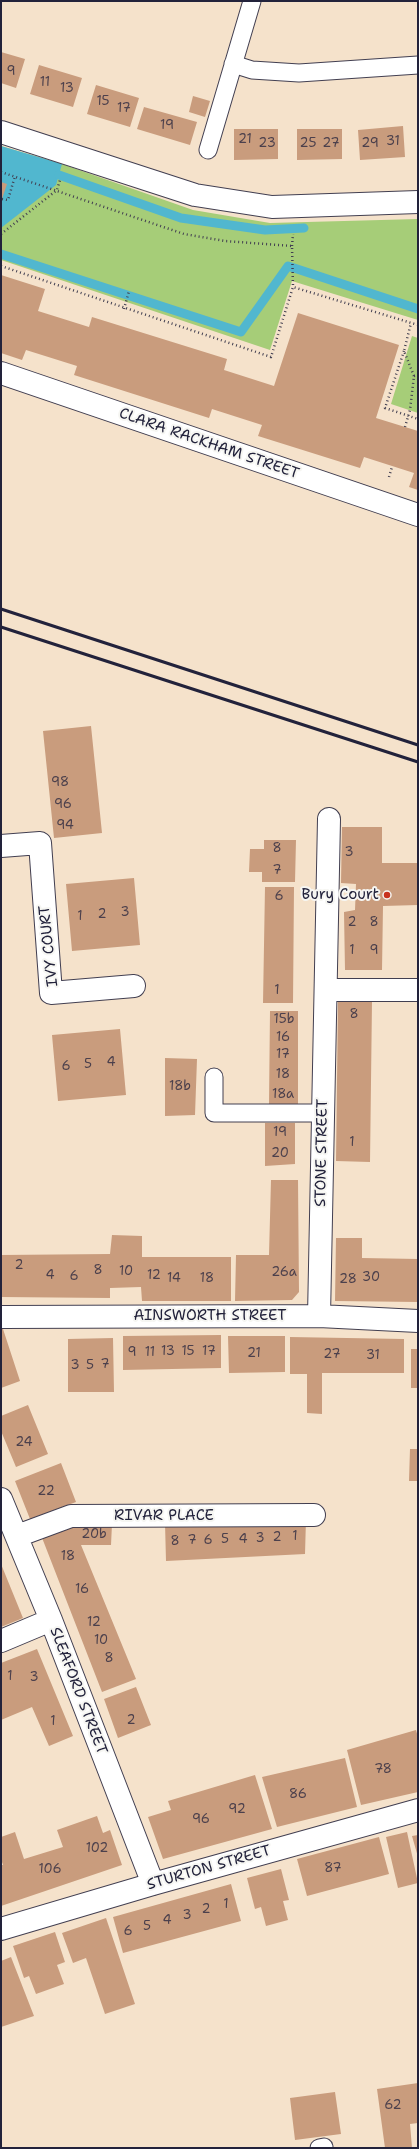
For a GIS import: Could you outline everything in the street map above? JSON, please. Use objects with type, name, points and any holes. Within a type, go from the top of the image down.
[{"type":"street","points":[[1,132],[203,196],[272,207],[418,202]]},
{"type":"street","name":"CLARA RACKHAM STREET","points":[[1,373],[418,515]]},
{"type":"street","name":"STONE STREET","points":[[319,1316],[329,819]]},
{"type":"street","name":"IVY COURT","points":[[1,846],[40,843],[51,993],[134,986]]},
{"type":"street","points":[[326,990],[418,990]]},
{"type":"street","name":"AINSWORTH STREET","points":[[1,1317],[319,1316],[418,1320]]},
{"type":"street","name":"SLEAFORD STREET","points":[[1,1499],[51,1620],[153,1884]]},
{"type":"street","name":"RIVAR PLACE","points":[[17,1536],[71,1516],[314,1515]]},
{"type":"street","points":[[1,1641],[51,1620]]},
{"type":"street","name":"STURTON STREET","points":[[1,1929],[153,1884],[418,1810]]},
{"type":"lane","points":[[208,150],[252,1]]},
{"type":"lane","points":[[233,64],[252,70],[299,73],[418,65]]},
{"type":"lane","points":[[214,1077],[214,1113],[322,1113]]},
{"type":"path","points":[[1,172],[58,190],[184,234],[225,241],[292,246],[293,287],[271,358],[1,266]]},
{"type":"path","points":[[2,199],[8,200],[15,176]]},
{"type":"path","points":[[1,234],[58,190]]},
{"type":"path","points":[[293,287],[418,325]]},
{"type":"path","points":[[124,309],[129,291]]},
{"type":"path","points":[[411,323],[404,351],[385,408],[418,419]]},
{"type":"path","points":[[404,351],[414,376],[405,427]]},
{"type":"path","points":[[414,376],[418,374]]},
{"type":"green space","points":[[1,146],[62,164],[193,210],[270,223],[418,219],[418,320],[292,281],[270,350],[1,260]]},
{"type":"green space","points":[[412,336],[418,338],[418,413],[391,404]]},
{"type":"water","points":[[1,146],[62,164],[56,185],[1,228]]},
{"type":"building","points":[[1,52],[25,59],[16,88],[1,83]]},
{"type":"building","points":[[39,65],[82,78],[73,107],[30,94]]},
{"type":"building","points":[[96,85],[139,98],[130,127],[87,114]]},
{"type":"building","points":[[193,96],[210,101],[205,117],[189,112]]},
{"type":"building","points":[[144,107],[197,122],[190,145],[137,129]]},
{"type":"building","points":[[403,126],[405,157],[360,160],[358,130]]},
{"type":"building","points":[[234,129],[278,129],[278,159],[234,160]]},
{"type":"building","points":[[297,129],[342,129],[342,159],[297,160]]},
{"type":"building","points":[[1,182],[7,184],[1,202]]},
{"type":"building","points":[[1,275],[45,289],[38,311],[89,327],[92,317],[227,359],[224,370],[274,386],[298,313],[399,345],[376,418],[418,431],[418,490],[409,487],[414,473],[364,457],[360,468],[258,436],[262,425],[212,409],[209,418],[74,375],[77,366],[26,350],[22,360],[1,353]]},
{"type":"building","points":[[91,726],[102,833],[54,838],[43,731]]},
{"type":"building","name":"Bury Court","points":[[342,827],[382,827],[382,863],[418,863],[418,905],[383,906],[382,970],[345,970],[344,912],[355,910],[356,884],[341,883]]},
{"type":"building","points":[[264,840],[296,840],[295,882],[262,882],[262,872],[249,872],[250,849],[264,849]]},
{"type":"building","points":[[134,878],[140,945],[72,951],[66,884]]},
{"type":"building","points":[[265,887],[294,887],[293,1003],[263,1003]]},
{"type":"building","points":[[338,1001],[372,1001],[370,1162],[336,1161]]},
{"type":"building","points":[[270,1011],[298,1011],[298,1105],[269,1105]]},
{"type":"building","points":[[120,1029],[126,1095],[58,1101],[52,1035]]},
{"type":"building","points":[[165,1058],[197,1059],[195,1115],[165,1116]]},
{"type":"building","points":[[265,1123],[295,1123],[295,1164],[265,1166]]},
{"type":"building","points":[[271,1180],[298,1180],[299,1292],[292,1300],[235,1301],[236,1255],[269,1255]]},
{"type":"building","points":[[112,1235],[142,1236],[142,1257],[231,1257],[231,1301],[142,1301],[141,1287],[110,1288],[110,1298],[1,1297],[1,1255],[110,1254]]},
{"type":"building","points":[[336,1238],[362,1238],[362,1258],[418,1259],[418,1302],[335,1301]]},
{"type":"building","points":[[1,1328],[3,1329],[20,1381],[1,1388]]},
{"type":"building","points":[[221,1335],[221,1368],[123,1370],[123,1336]]},
{"type":"building","points":[[228,1336],[285,1336],[285,1372],[229,1373]]},
{"type":"building","points":[[290,1337],[404,1339],[404,1373],[322,1373],[322,1414],[307,1413],[307,1374],[290,1374]]},
{"type":"building","points":[[113,1338],[114,1392],[68,1392],[68,1339]]},
{"type":"building","points":[[411,1349],[418,1349],[418,1388],[411,1388]]},
{"type":"building","points":[[28,1405],[48,1454],[16,1467],[1,1431],[1,1416]]},
{"type":"building","points":[[410,1449],[418,1449],[418,1481],[409,1481]]},
{"type":"building","points":[[61,1463],[76,1502],[30,1519],[15,1481]]},
{"type":"building","points":[[306,1519],[305,1554],[166,1561],[165,1523]]},
{"type":"building","points":[[112,1524],[111,1545],[81,1545],[136,1679],[102,1692],[39,1530]]},
{"type":"building","points":[[1,1564],[23,1618],[1,1627]]},
{"type":"building","points":[[37,1649],[73,1736],[49,1746],[32,1707],[1,1720],[1,1663]]},
{"type":"building","points":[[136,1687],[151,1725],[118,1738],[104,1699]]},
{"type":"building","points":[[416,1730],[418,1737],[418,1792],[361,1805],[347,1750]]},
{"type":"building","points":[[345,1758],[357,1807],[277,1827],[262,1777]]},
{"type":"building","points":[[255,1775],[272,1829],[163,1859],[148,1817],[171,1810],[168,1801]]},
{"type":"building","points":[[97,1816],[103,1833],[110,1830],[122,1865],[1,1906],[1,1865],[3,1865],[1,1859],[1,1837],[15,1832],[24,1859],[63,1847],[57,1830]]},
{"type":"building","points":[[407,1832],[418,1883],[398,1888],[386,1837]]},
{"type":"building","points":[[418,1835],[418,1857],[412,1836]]},
{"type":"building","points":[[379,1837],[389,1874],[307,1896],[297,1859]]},
{"type":"building","points":[[281,1869],[289,1900],[283,1901],[288,1920],[266,1926],[261,1907],[255,1909],[247,1878]]},
{"type":"building","points":[[231,1884],[241,1921],[123,1953],[113,1917]]},
{"type":"building","points":[[106,1918],[135,2004],[105,2014],[86,1958],[73,1963],[62,1933]]},
{"type":"building","points":[[55,1932],[65,1962],[57,1965],[64,1984],[36,1994],[29,1976],[24,1978],[13,1946]]},
{"type":"building","points":[[11,1957],[34,2016],[1,2027],[1,1961]]},
{"type":"building","points":[[418,2083],[418,2123],[410,2124],[412,2148],[385,2148],[377,2089]]},
{"type":"building","points":[[335,2092],[341,2134],[295,2140],[290,2098]]},
{"type":"waterway","points":[[59,175],[181,218],[265,230],[304,228]]},
{"type":"waterway","points":[[1,254],[241,332],[288,266],[418,309]]},
{"type":"railway","points":[[1,609],[418,745]]},
{"type":"railway","points":[[1,627],[418,762]]},
{"type":"place","name":"Bury Court","points":[[387,895]]}]
